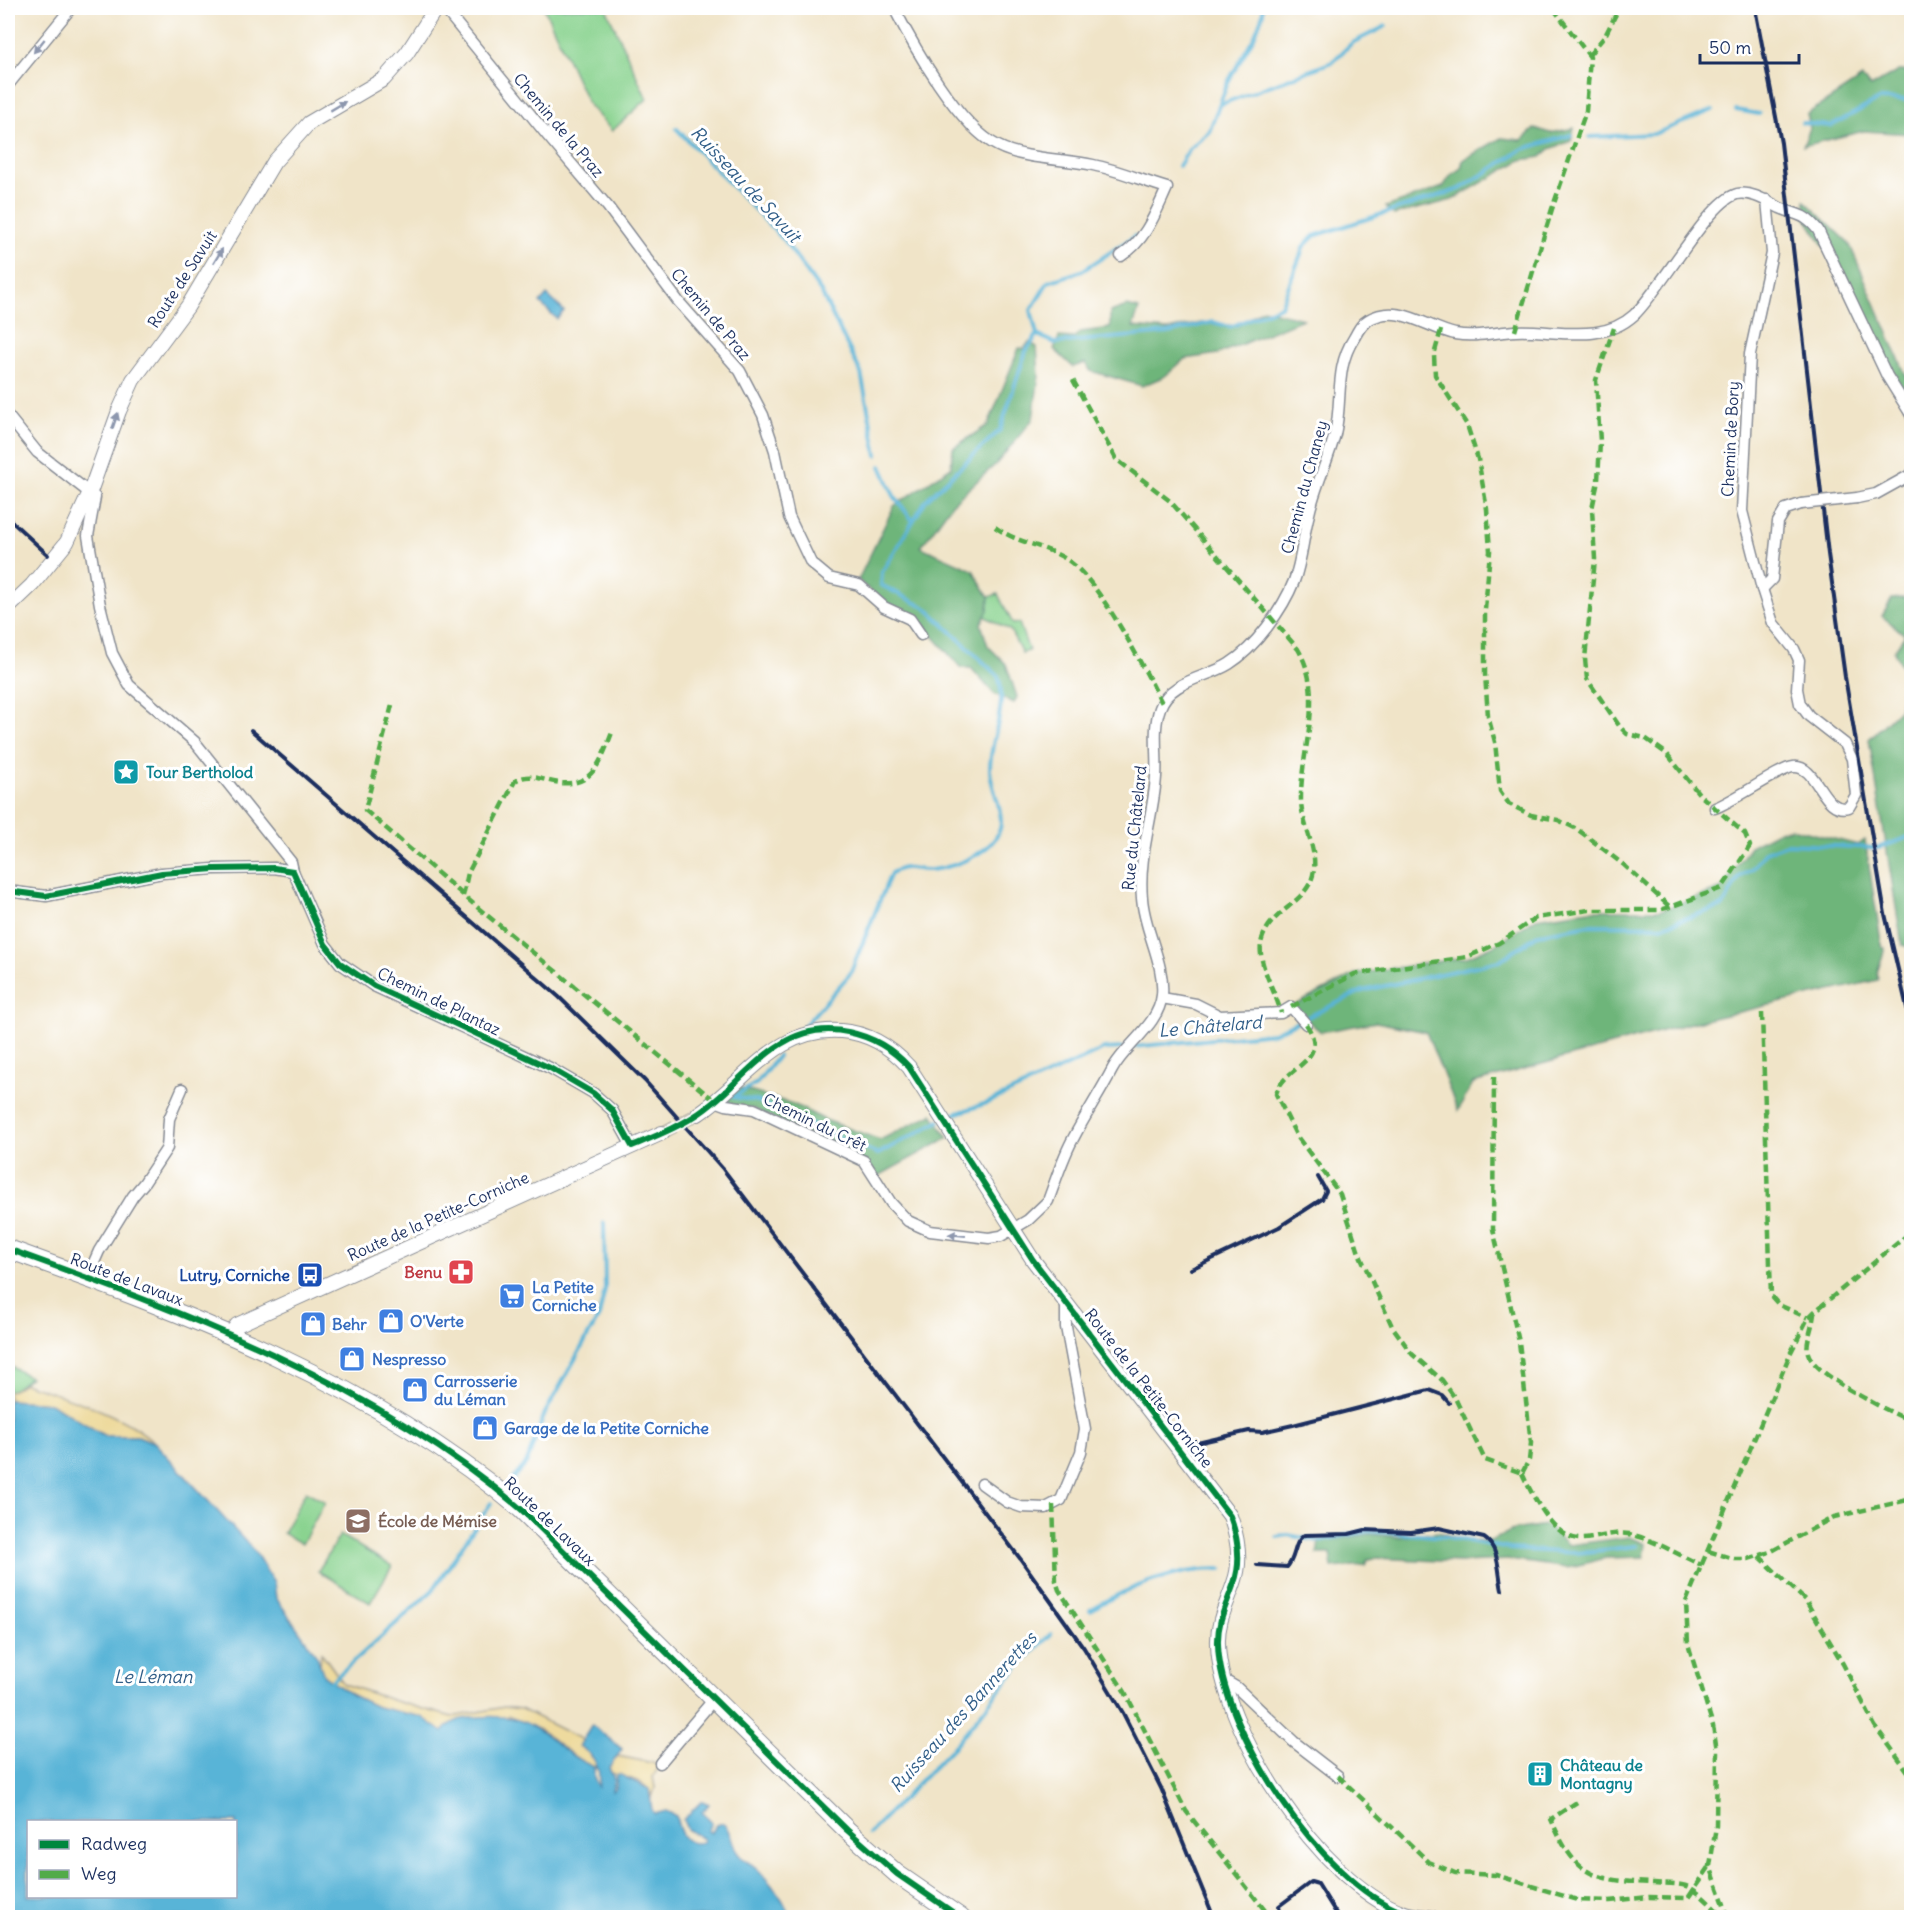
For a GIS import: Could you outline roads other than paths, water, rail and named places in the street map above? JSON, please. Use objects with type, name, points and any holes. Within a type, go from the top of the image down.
[{"type":"main road","name":"Route de Lavaux","points":[[8,1249],[231,1334],[313,1372],[451,1455],[493,1484],[522,1509],[847,1830],[897,1874],[961,1917]]},
{"type":"street","points":[[8,85],[71,8]]},
{"type":"street","name":"Route de Savuit","points":[[8,608],[57,555],[75,527],[133,380],[188,306],[274,162],[309,123],[384,79],[407,53],[436,8]]},
{"type":"street","name":"Chemin de la Praz","points":[[444,8],[608,207],[648,263]]},
{"type":"street","points":[[894,8],[931,74],[969,122],[997,146],[1022,154],[1095,166],[1167,188],[1146,233],[1132,249],[1121,256]]},
{"type":"street","name":"Chemin du Chaney","points":[[1162,703],[1184,684],[1230,664],[1273,621],[1281,607],[1295,578],[1314,496],[1336,428],[1341,365],[1347,348],[1365,322],[1374,317],[1403,315],[1414,317],[1441,330],[1476,336],[1515,331],[1584,334],[1614,328],[1635,314],[1724,201],[1733,195],[1744,193],[1763,199]]},
{"type":"street","points":[[1763,199],[1783,209],[1804,215],[1818,230],[1887,376],[1911,416]]},
{"type":"street","name":"Chemin de Bory","points":[[1715,808],[1735,800],[1784,770],[1794,767],[1808,772],[1823,793],[1838,806],[1850,807],[1856,795],[1855,771],[1845,744],[1809,716],[1800,704],[1797,689],[1799,660],[1794,649],[1773,622],[1742,511],[1750,354],[1772,253],[1763,199]]},
{"type":"street","name":"Chemin de Praz","points":[[648,263],[740,371],[763,415],[775,451],[789,517],[811,563],[829,578],[859,585],[884,607],[910,619],[921,635]]},
{"type":"street","points":[[8,416],[37,452],[90,492]]},
{"type":"street","points":[[1762,589],[1772,579],[1778,522],[1786,509],[1801,504],[1876,494],[1911,474]]},
{"type":"street","name":"Chemin de Plantaz","points":[[90,492],[95,497],[88,536],[100,605],[112,653],[129,685],[195,742],[291,862],[293,872],[325,944],[340,963],[374,986],[550,1068],[593,1093],[612,1110],[632,1146]]},
{"type":"street","name":"Rue du Châtelard","points":[[1162,703],[1155,744],[1156,777],[1145,833],[1142,899],[1162,981],[1162,998]]},
{"type":"street","points":[[8,891],[46,896],[162,873],[214,869],[274,868],[293,872]]},
{"type":"street","points":[[1013,1228],[1028,1220],[1048,1201],[1072,1140],[1124,1053],[1154,1018],[1162,998],[1196,1004],[1220,1016],[1281,1013],[1295,1010],[1306,1024]]},
{"type":"street","name":"Route de la Petite-Corniche","points":[[698,1114],[782,1043],[815,1032],[838,1031],[862,1035],[893,1051],[909,1067],[1033,1260],[1230,1516],[1238,1547],[1234,1583],[1218,1632],[1224,1680],[1243,1737],[1280,1799],[1302,1829],[1327,1856],[1378,1900],[1402,1912],[1433,1917]]},
{"type":"street","points":[[87,1278],[99,1251],[133,1196],[167,1148],[169,1119],[182,1089]]},
{"type":"street","name":"Chemin du Crêt","points":[[715,1101],[726,1105],[754,1108],[864,1161],[891,1203],[908,1221],[930,1231],[990,1238],[1001,1236],[1013,1228]]},
{"type":"street","name":"Route de la Petite-Corniche","points":[[231,1334],[237,1325],[662,1133]]},
{"type":"street","points":[[982,1484],[1007,1502],[1021,1507],[1046,1508],[1061,1500],[1082,1452],[1085,1429],[1066,1327],[1066,1303]]},
{"type":"street","points":[[1224,1680],[1236,1687],[1294,1742],[1338,1776]]},
{"type":"street","points":[[660,1763],[714,1699]]},
{"type":"water","points":[[547,295],[564,311],[557,319],[540,303]]},
{"type":"water","name":"Le Léman","points":[[8,1400],[50,1403],[105,1436],[138,1436],[155,1443],[255,1552],[274,1583],[276,1598],[317,1656],[324,1676],[352,1695],[377,1707],[422,1717],[443,1732],[455,1722],[468,1718],[501,1717],[518,1720],[531,1725],[578,1759],[594,1767],[594,1778],[598,1787],[599,1775],[596,1763],[579,1746],[592,1725],[622,1749],[609,1768],[614,1779],[612,1791],[616,1788],[616,1775],[619,1774],[649,1789],[652,1811],[655,1814],[666,1811],[676,1816],[684,1837],[697,1843],[703,1842],[703,1839],[687,1829],[683,1820],[702,1801],[709,1804],[702,1812],[712,1823],[708,1831],[711,1833],[717,1825],[723,1823],[737,1852],[771,1884],[785,1904],[789,1917],[8,1917]]},
{"type":"waterway","points":[[1179,166],[1190,148],[1209,132],[1228,82],[1255,35],[1263,8]]},
{"type":"waterway","points":[[1219,105],[1332,62],[1352,43],[1386,26]]},
{"type":"waterway","points":[[1802,123],[1831,126],[1880,99],[1912,100]]},
{"type":"waterway","points":[[1590,137],[1654,134],[1713,110]]},
{"type":"waterway","points":[[1736,110],[1759,114]]},
{"type":"waterway","name":"Ruisseau de Savuit","points":[[676,128],[784,240],[821,292],[861,373],[877,455]]},
{"type":"waterway","points":[[1037,335],[1055,343],[1168,333],[1213,322],[1230,327],[1281,306],[1304,246],[1314,236],[1460,189],[1523,149],[1571,135]]},
{"type":"waterway","points":[[1037,335],[1031,310],[1048,282],[1082,271],[1135,236]]},
{"type":"waterway","points":[[804,1026],[850,974],[891,873],[907,868],[931,870],[964,861],[985,848],[994,840],[999,831],[1001,821],[999,807],[990,773],[1001,698],[998,676],[926,608],[881,585],[882,572],[926,500],[1000,430],[1026,351],[1037,335]]},
{"type":"waterway","points":[[881,466],[894,496],[913,521]]},
{"type":"waterway","name":"Le Châtelard","points":[[1132,1047],[1274,1033],[1362,991],[1499,961],[1539,934],[1589,925],[1663,926],[1723,906],[1739,877],[1752,869],[1765,852],[1787,844],[1878,848],[1912,836]]},
{"type":"waterway","name":"Le Châtelard","points":[[946,1117],[987,1103],[1104,1049],[1125,1048]]},
{"type":"waterway","name":"Le Châtelard","points":[[733,1097],[757,1083],[778,1056]]},
{"type":"waterway","name":"Le Châtelard","points":[[733,1097],[757,1101],[878,1154],[939,1121]]},
{"type":"waterway","points":[[512,1480],[526,1464],[544,1415],[599,1316],[605,1289],[604,1223]]},
{"type":"waterway","points":[[332,1681],[433,1590],[491,1503]]},
{"type":"waterway","name":"Ruisseau des Bannerettes","points":[[1277,1537],[1288,1535],[1318,1541],[1368,1531],[1447,1537],[1510,1549],[1577,1553],[1637,1546]]},
{"type":"waterway","name":"Ruisseau des Bannerettes","points":[[1090,1610],[1153,1580],[1188,1572],[1222,1569]]},
{"type":"waterway","name":"Ruisseau des Bannerettes","points":[[869,1834],[957,1743],[1021,1663],[1051,1634]]},
{"type":"tunnel","points":[[662,1133],[698,1114]]},
{"type":"railway","points":[[1755,8],[1781,143],[1828,554],[1845,677],[1885,914],[1912,1029]]},
{"type":"railway","points":[[8,518],[48,555]]},
{"type":"railway","points":[[251,730],[559,997],[645,1081],[723,1169],[1022,1561],[1084,1648],[1123,1713],[1161,1788],[1214,1918]]},
{"type":"railway","points":[[1191,1269],[1279,1227],[1322,1199],[1326,1191],[1318,1177]]},
{"type":"railway","points":[[1193,1444],[1249,1431],[1262,1432],[1293,1425],[1429,1390],[1442,1395],[1449,1403]]},
{"type":"railway","points":[[1257,1565],[1287,1567],[1300,1538],[1304,1535],[1349,1534],[1365,1530],[1411,1532],[1439,1528],[1484,1538],[1489,1542],[1498,1561],[1502,1590]]},
{"type":"railway","points":[[1281,1918],[1279,1906],[1311,1882],[1318,1884],[1339,1918]]},
{"type":"place","name":"Tour Bertholod","points":[[126,772]]},
{"type":"place","name":"Benu","points":[[461,1272]]},
{"type":"place","name":"Lutry, Corniche","points":[[310,1275]]},
{"type":"place","name":"La Petite Corniche","points":[[512,1296]]},
{"type":"place","name":"O'Verte","points":[[391,1321]]},
{"type":"place","name":"Behr","points":[[313,1324]]},
{"type":"place","name":"Nespresso","points":[[352,1359]]},
{"type":"place","name":"Carrosserie du Léman","points":[[415,1390]]},
{"type":"place","name":"Garage de la Petite Corniche","points":[[485,1428]]},
{"type":"place","name":"École de Mémise","points":[[358,1521]]},
{"type":"place","name":"Château de Montagny","points":[[1540,1774]]}]
